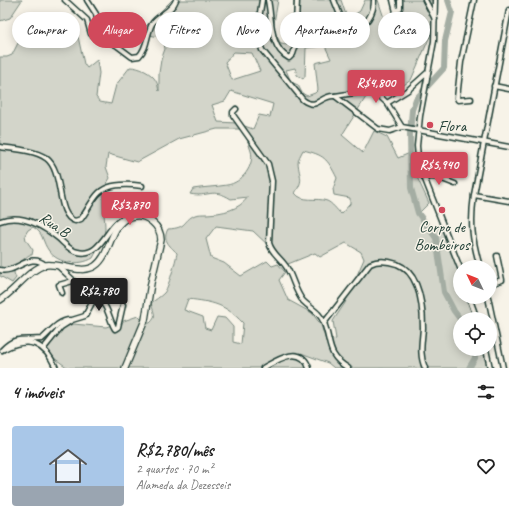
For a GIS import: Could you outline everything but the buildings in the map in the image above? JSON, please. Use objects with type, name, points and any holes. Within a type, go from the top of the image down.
[{"type":"main road","points":[[0,300],[11,293],[34,270],[45,265],[82,269],[95,266],[102,258],[117,228],[130,216],[138,215],[151,220],[160,231],[161,240],[151,282],[145,320],[125,368]]},
{"type":"street","points":[[65,0],[87,20],[88,24]]},
{"type":"street","points":[[87,0],[95,12]]},
{"type":"street","points":[[147,40],[152,23],[173,7],[176,0]]},
{"type":"street","points":[[262,0],[257,31],[262,50],[296,92],[308,104],[314,104],[327,97],[373,90],[387,103],[403,127]]},
{"type":"street","points":[[268,0],[273,35],[281,50],[289,58],[293,54],[295,48],[297,0]]},
{"type":"street","points":[[334,0],[342,20],[350,30],[354,31],[366,23],[372,11],[374,0]]},
{"type":"street","points":[[393,0],[396,12],[400,8],[400,0]]},
{"type":"street","points":[[425,0],[435,21]]},
{"type":"street","points":[[435,0],[435,21],[428,72],[417,130],[418,157],[424,177],[457,260]]},
{"type":"street","points":[[471,99],[458,100],[456,98],[461,62],[474,0]]},
{"type":"street","points":[[478,260],[471,234],[474,195],[509,10]]},
{"type":"street","points":[[120,48],[132,57],[139,56],[145,48]]},
{"type":"street","points":[[387,103],[408,90],[428,72]]},
{"type":"street","points":[[494,86],[509,89]]},
{"type":"street","points":[[335,96],[378,129],[390,131],[403,127],[509,147]]},
{"type":"street","points":[[236,109],[233,112],[234,118],[264,158],[270,176],[272,211],[269,243],[271,250],[286,267],[296,290],[303,301],[318,312],[324,323],[334,357],[348,368]]},
{"type":"street","points":[[0,147],[35,154],[44,157],[51,162],[57,173],[64,210],[71,220],[81,219],[98,194],[103,190],[122,184],[142,186]]},
{"type":"street","points":[[424,177],[437,177],[455,184]]},
{"type":"street","points":[[474,195],[509,201]]},
{"type":"street","name":"Rua B","points":[[0,221],[11,218],[25,219],[50,232],[69,248],[78,252],[86,253],[95,249],[103,241],[118,221],[130,216]]},
{"type":"street","points":[[497,256],[502,280],[497,282]]},
{"type":"street","points":[[0,270],[9,270],[32,260],[45,265]]},
{"type":"street","points":[[324,323],[370,264],[386,261],[405,267],[414,278],[421,304],[423,326],[421,354],[425,368]]},
{"type":"street","points":[[56,265],[73,281],[59,285],[62,293]]},
{"type":"street","points":[[1,351],[15,340],[23,338],[42,339],[66,320],[72,320],[85,316],[93,301],[97,298],[106,308],[115,329],[118,327],[123,305]]},
{"type":"street","points":[[489,304],[503,368]]},
{"type":"street","points":[[44,348],[55,333],[72,320]]},
{"type":"street","points":[[1,351],[25,343],[44,348],[56,368]]},
{"type":"street","points":[[263,368],[290,354],[300,356],[309,368]]},
{"type":"street","points":[[487,356],[490,368]]},
{"type":"shaded area","points":[[0,0],[22,0],[14,12],[12,12],[10,18],[0,21]]},
{"type":"shaded area","points":[[172,0],[278,0],[273,29],[280,42],[280,48],[306,48],[305,76],[303,79],[297,75],[295,68],[286,70],[291,82],[298,85],[302,93],[307,96],[318,90],[315,63],[331,59],[326,48],[370,48],[370,12],[358,12],[365,0],[378,0],[382,12],[378,12],[378,48],[425,48],[411,80],[392,93],[372,94],[366,97],[342,135],[363,153],[374,131],[387,137],[398,158],[410,153],[416,175],[429,203],[420,212],[422,217],[429,226],[442,228],[455,260],[453,260],[453,304],[472,304],[473,312],[453,312],[453,356],[484,356],[487,368],[334,368],[328,363],[301,353],[310,368],[68,368],[54,358],[47,349],[63,328],[73,324],[106,327],[138,316],[145,323],[150,323],[154,318],[154,311],[151,303],[166,290],[177,253],[167,242],[166,233],[168,229],[182,226],[195,215],[219,213],[240,205],[248,197],[231,199],[214,193],[201,195],[190,194],[193,189],[223,186],[233,184],[238,181],[249,167],[252,156],[245,134],[241,129],[217,129],[179,139],[137,162],[108,154],[106,167],[110,178],[106,185],[103,197],[105,229],[102,240],[93,258],[88,261],[76,263],[58,259],[49,251],[37,229],[33,227],[28,230],[25,235],[26,240],[33,250],[32,255],[29,255],[15,266],[14,273],[16,278],[12,283],[0,276],[0,57],[12,55],[16,48],[80,48],[80,46],[84,64],[87,68],[97,60],[99,73],[96,97],[100,102],[111,104],[116,85],[130,67],[141,69],[152,75],[157,82],[159,91],[159,73],[161,60],[165,49],[213,48],[213,12],[160,12]],"holes":[[[234,52],[252,53],[260,71],[232,80],[225,62]],[[231,91],[273,104],[270,117],[259,115],[253,129],[236,123],[218,122],[212,105],[225,101]],[[303,150],[324,158],[337,178],[333,189],[334,195],[350,198],[350,204],[341,214],[327,201],[305,199],[301,198],[295,193],[301,181],[298,162]],[[216,226],[253,231],[288,264],[315,253],[320,257],[346,243],[361,252],[364,259],[345,303],[333,321],[336,339],[326,341],[321,325],[312,313],[288,300],[279,280],[285,272],[278,264],[272,266],[267,261],[241,276],[224,263],[211,258],[206,239]],[[188,299],[205,301],[224,308],[243,323],[241,344],[233,342],[233,327],[225,318],[217,317],[211,330],[205,328],[203,317],[184,310]]]},
{"type":"shaded area","points":[[294,0],[341,0],[345,12],[294,12]]},
{"type":"shaded area","points":[[390,0],[433,0],[430,36],[430,12],[393,12]]},
{"type":"shaded area","points":[[155,17],[155,36],[147,34],[147,25]]},
{"type":"waterway","points":[[448,0],[452,12],[445,41],[444,68],[416,99],[412,110],[410,134],[411,188],[418,213],[436,238],[444,292],[455,312]]},
{"type":"waterway","points":[[469,368],[475,356]]},
{"type":"place","name":"Flora","points":[[430,125]]},
{"type":"place","name":"Corpo de Bombeiros","points":[[442,210]]}]
